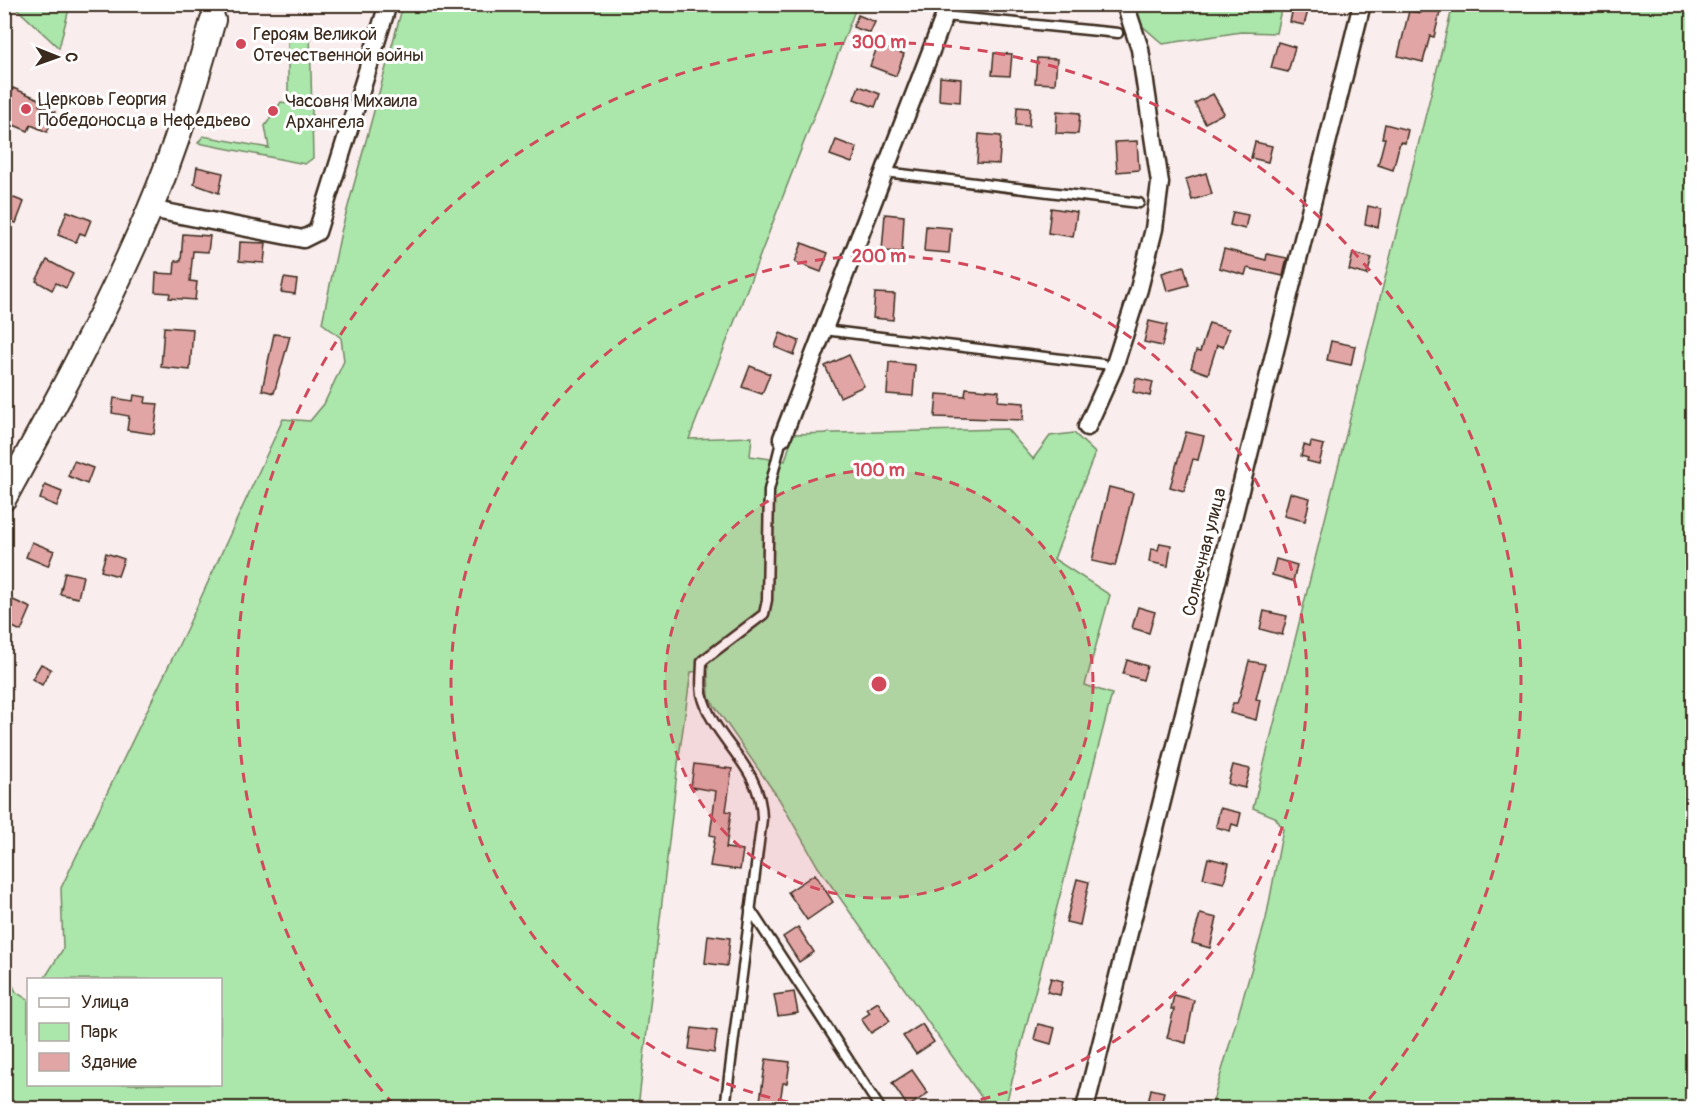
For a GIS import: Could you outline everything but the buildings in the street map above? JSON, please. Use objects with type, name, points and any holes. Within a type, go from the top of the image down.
[{"type":"street","points":[[150,209],[303,239],[317,232],[388,4]]},
{"type":"street","points":[[1087,427],[1114,367],[1139,289],[1154,229],[1160,183],[1140,49],[1125,4]]},
{"type":"street","name":"Солнечная улица","points":[[1085,1108],[1362,4]]},
{"type":"street","points":[[782,438],[947,10]]},
{"type":"street","points":[[4,498],[70,377],[150,209],[187,109],[215,12]]},
{"type":"lane","points":[[947,10],[1118,33]]},
{"type":"lane","points":[[885,172],[1139,203]]},
{"type":"lane","points":[[824,330],[1103,364]]},
{"type":"lane","points":[[725,1108],[762,819],[762,799],[754,780],[714,720],[702,694],[702,661],[764,614],[769,490],[782,438]]},
{"type":"lane","points":[[750,908],[880,1108]]},
{"type":"green space","points":[[13,5],[70,5],[59,48]]},
{"type":"green space","points":[[403,5],[857,5],[689,439],[752,437],[750,456],[785,461],[793,434],[1007,429],[1033,459],[1050,436],[1074,433],[1095,453],[1054,559],[1110,595],[1085,685],[1112,694],[1005,1108],[989,1108],[818,867],[779,799],[709,698],[708,671],[691,672],[678,764],[638,1108],[5,1108],[4,967],[16,992],[27,999],[27,1086],[222,1086],[222,978],[45,978],[63,949],[61,888],[186,630],[283,419],[310,421],[324,404],[344,361],[341,338],[322,323],[341,232]]},
{"type":"green space","points":[[1135,5],[1282,5],[1276,33],[1241,32],[1163,44],[1139,23]]},
{"type":"green space","points":[[1453,5],[1692,5],[1692,1108],[1211,1108],[1266,919],[1283,829],[1275,817],[1253,808]]},
{"type":"green space","points":[[288,29],[310,31],[313,158],[305,164],[198,143],[203,136],[269,148],[265,126],[281,102],[288,103]]},
{"type":"place","name":"Героям Великой Отечественной войны","points":[[241,44]]},
{"type":"place","name":"Церковь Георгия Победоносца в Нефедьево","points":[[26,109]]},
{"type":"place","name":"Часовня Михаила Архангела","points":[[273,111]]}]
